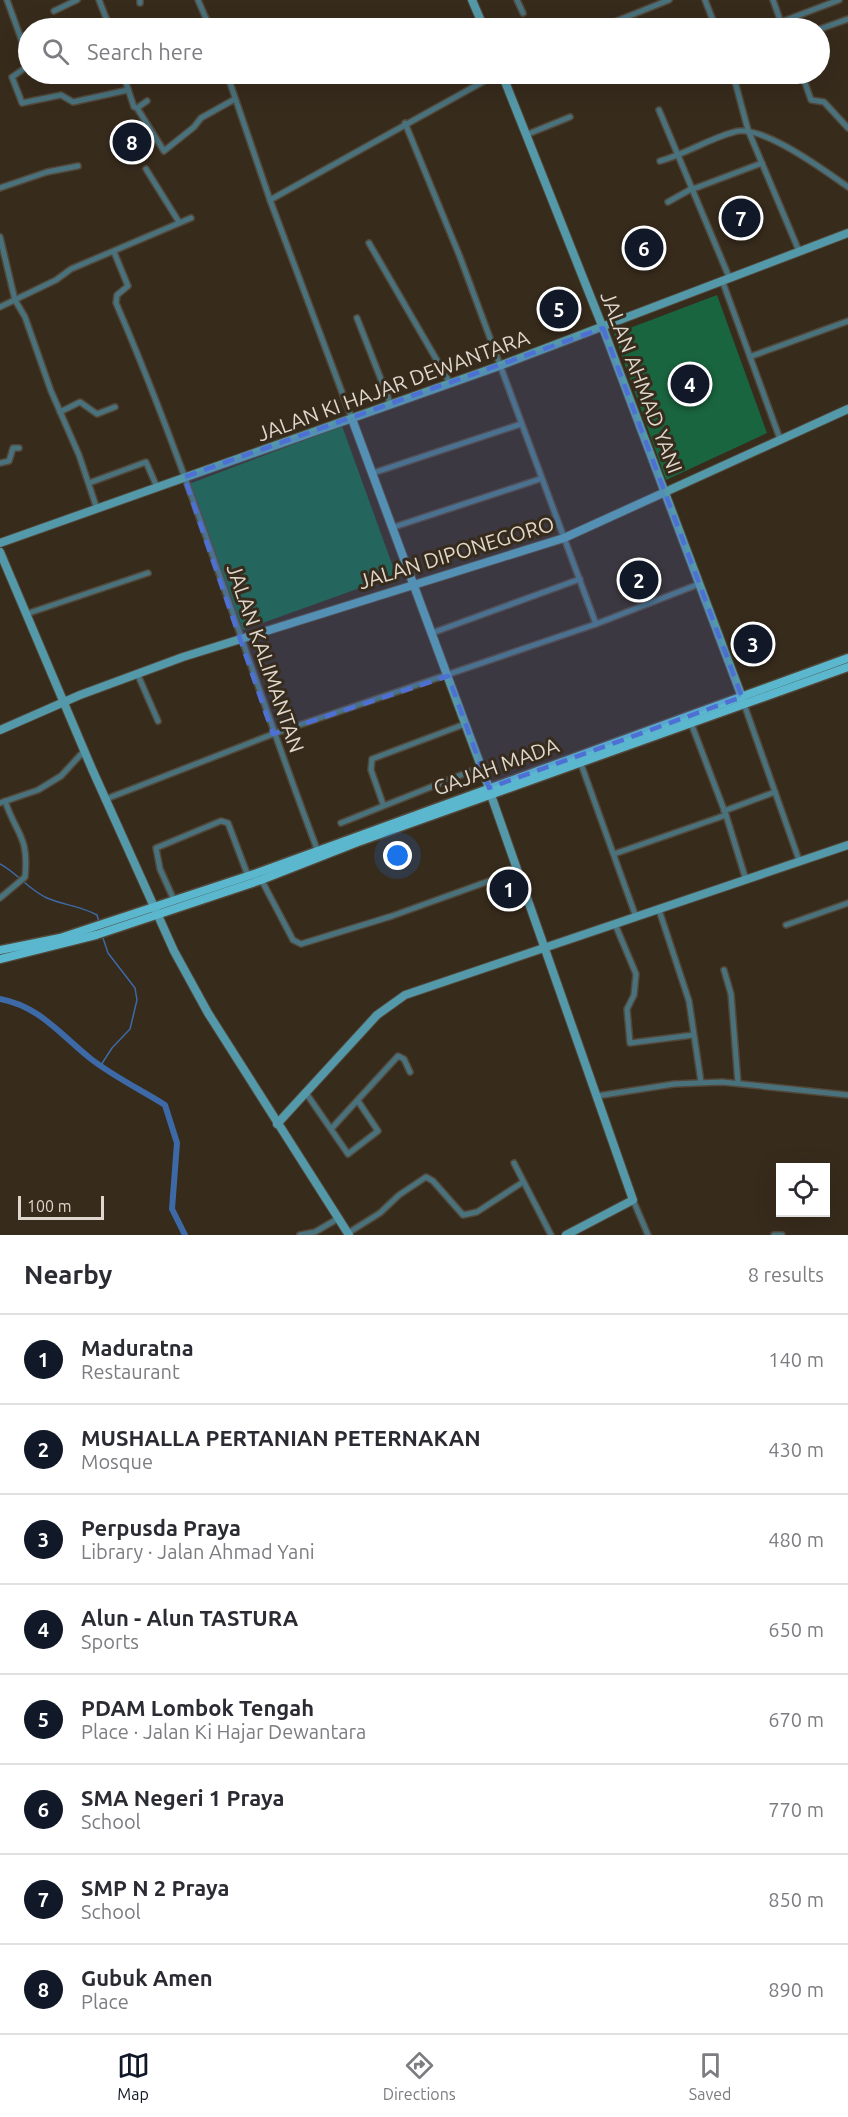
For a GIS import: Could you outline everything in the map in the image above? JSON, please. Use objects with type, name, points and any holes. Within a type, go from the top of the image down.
[{"type":"main road","name":"GAJAH MADA","points":[[157,910],[743,700],[848,658]]},
{"type":"main road","name":"GAJAH MADA","points":[[490,791],[581,764],[636,739],[691,723],[743,700],[848,667]]},
{"type":"main road","name":"GAJAH MADA","points":[[157,910],[174,900],[256,876],[317,849],[383,829]]},
{"type":"main road","points":[[106,927],[136,921],[157,910]]},
{"type":"main road","points":[[0,959],[93,932],[157,910]]},
{"type":"main road","points":[[0,950],[93,932]]},
{"type":"street","points":[[7,0],[18,30]]},
{"type":"street","points":[[54,11],[77,0]]},
{"type":"street","points":[[99,0],[106,18]]},
{"type":"street","points":[[198,0],[206,18]]},
{"type":"street","points":[[472,0],[480,18]]},
{"type":"street","points":[[517,0],[523,13]]},
{"type":"street","points":[[624,18],[669,0]]},
{"type":"street","points":[[705,0],[711,18]]},
{"type":"street","points":[[774,0],[780,18]]},
{"type":"street","points":[[799,18],[838,0]]},
{"type":"street","points":[[830,25],[848,19]]},
{"type":"street","points":[[18,74],[12,78],[22,104],[60,95],[73,102],[128,90]]},
{"type":"street","points":[[126,84],[132,105],[137,108],[164,151],[194,127],[201,118],[235,99]]},
{"type":"street","points":[[230,84],[270,200],[415,584],[633,1200],[648,1235]]},
{"type":"street","points":[[270,200],[478,84]]},
{"type":"street","name":"JALAN AHMAD YANI","points":[[506,84],[603,328],[743,700]]},
{"type":"street","points":[[736,84],[748,130],[799,251]]},
{"type":"street","points":[[805,84],[811,100],[825,102],[848,128]]},
{"type":"street","points":[[137,108],[147,102]]},
{"type":"street","points":[[659,110],[693,189],[726,278],[780,439]]},
{"type":"street","points":[[528,135],[570,117]]},
{"type":"street","points":[[405,123],[460,257],[540,479],[596,624]]},
{"type":"street","points":[[660,160],[678,156],[731,132],[748,130],[786,148],[848,187]]},
{"type":"street","points":[[668,202],[693,189],[762,163]]},
{"type":"street","points":[[0,188],[47,172],[78,166]]},
{"type":"street","points":[[146,169],[179,222]]},
{"type":"street","points":[[0,307],[56,280],[71,269],[191,218]]},
{"type":"street","name":"JALAN KI HAJAR DEWANTARA","points":[[0,543],[603,328],[726,278],[848,233]]},
{"type":"street","points":[[0,237],[1,251],[15,300],[25,317],[97,509]]},
{"type":"street","points":[[369,243],[450,383]]},
{"type":"street","name":"JALAN KALIMANTAN","points":[[114,252],[128,286],[117,295],[116,303],[184,477],[243,639],[273,734],[317,849]]},
{"type":"street","points":[[357,318],[391,405]]},
{"type":"street","points":[[752,356],[848,321]]},
{"type":"street","points":[[60,412],[80,402],[97,414],[115,407]]},
{"type":"street","name":"JALAN DIPONEGORO","points":[[0,730],[137,673],[564,538],[848,409]]},
{"type":"street","points":[[373,473],[521,424]]},
{"type":"street","points":[[0,463],[9,461],[13,448],[19,448]]},
{"type":"street","points":[[89,483],[146,462],[157,487]]},
{"type":"street","points":[[394,527],[540,479]]},
{"type":"street","points":[[0,552],[106,799],[208,1013],[349,1234],[378,1215],[399,1195],[427,1177],[463,1215],[477,1212],[523,1182]]},
{"type":"street","points":[[26,614],[148,573]]},
{"type":"street","points":[[432,633],[580,579]]},
{"type":"street","points":[[106,799],[273,734],[596,624],[699,584]]},
{"type":"street","points":[[137,673],[158,721]]},
{"type":"street","points":[[743,700],[799,860]]},
{"type":"street","points":[[691,723],[725,813],[746,880]]},
{"type":"street","points":[[383,804],[371,770],[372,759],[465,724]]},
{"type":"street","points":[[0,898],[23,878],[27,848],[3,802],[38,790],[61,776],[85,750]]},
{"type":"street","points":[[581,764],[636,917]]},
{"type":"street","points":[[341,823],[383,804],[481,767]]},
{"type":"street","points":[[614,854],[775,792]]},
{"type":"street","points":[[174,900],[160,869],[156,849],[221,821],[228,823],[293,940],[301,944],[392,916],[517,870]]},
{"type":"street","points":[[277,1124],[377,1015],[394,1001],[848,845]]},
{"type":"street","points":[[786,925],[848,903]]},
{"type":"street","points":[[659,910],[689,1001],[701,1082]]},
{"type":"street","points":[[615,924],[636,974],[633,996],[627,1009],[630,1043],[693,1035]]},
{"type":"street","points":[[724,970],[731,994],[738,1083]]},
{"type":"street","points":[[331,1129],[398,1056],[404,1059],[410,1072]]},
{"type":"street","points":[[597,1096],[701,1082],[738,1083],[848,1095]]},
{"type":"street","points":[[306,1094],[348,1154],[378,1131],[358,1101]]},
{"type":"street","points":[[514,1163],[551,1235]]},
{"type":"street","points":[[566,1235],[633,1200]]},
{"type":"street","points":[[300,1235],[315,1232],[339,1218]]},
{"type":"street","points":[[774,1235],[782,1235]]},
{"type":"highlighted area","points":[[603,328],[742,697],[489,788],[448,676],[273,734],[184,477]]},
{"type":"green space","points":[[717,295],[767,433],[666,480],[614,334]]},
{"type":"green space","points":[[342,426],[396,575],[243,630],[189,484]]},
{"type":"waterway","points":[[0,864],[41,895],[91,912],[97,915],[99,922]]},
{"type":"waterway","points":[[101,1065],[112,1048],[130,1029],[137,1000],[135,988],[108,953],[103,938]]},
{"type":"waterway","points":[[0,999],[38,1015],[100,1065],[165,1105],[177,1143],[172,1209],[185,1235]]},
{"type":"place","name":"Gubuk Amen","points":[[132,142]]},
{"type":"place","name":"SMP N 2 Praya","points":[[741,218]]},
{"type":"place","name":"SMA Negeri 1 Praya","points":[[644,248]]},
{"type":"place","name":"PDAM Lombok Tengah","points":[[559,309]]},
{"type":"place","name":"Alun - Alun TASTURA","points":[[690,384]]},
{"type":"place","name":"MUSHALLA PERTANIAN PETERNAKAN","points":[[639,580]]},
{"type":"place","name":"Perpusda Praya","points":[[753,644]]},
{"type":"place","name":"Maduratna","points":[[509,889]]}]
